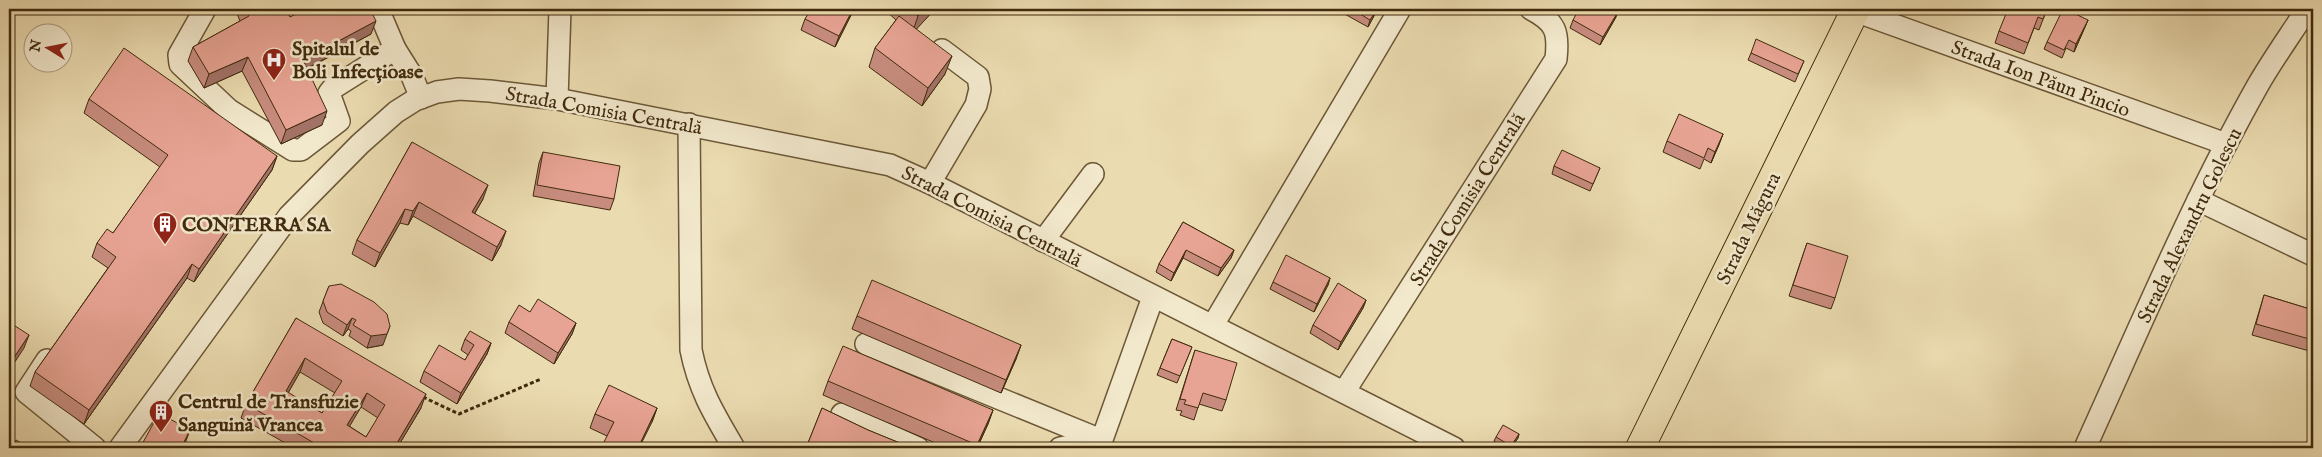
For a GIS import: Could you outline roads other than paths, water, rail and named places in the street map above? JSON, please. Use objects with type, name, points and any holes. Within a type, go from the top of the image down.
[{"type":"main road","name":"Strada Măgura","points":[[1640,448],[1856,10]]},
{"type":"street","points":[[206,9],[179,54],[180,64],[229,110],[293,150],[301,150],[339,121],[329,93],[333,88],[395,48]]},
{"type":"street","points":[[378,9],[395,48],[412,76],[421,98]]},
{"type":"street","points":[[557,99],[560,9]]},
{"type":"street","points":[[1214,325],[1400,9]]},
{"type":"street","name":"Strada Comisia Centrală","points":[[1344,392],[1556,59],[1558,40],[1555,29],[1545,16],[1531,9]]},
{"type":"street","name":"Strada Alexandru Golescu","points":[[2085,448],[2198,200],[2226,144],[2259,84],[2307,9]]},
{"type":"street","name":"Strada Ion Păun Pincio","points":[[1856,10],[2226,144]]},
{"type":"street","points":[[930,183],[976,105],[980,89],[978,78],[942,50]]},
{"type":"street","name":"Strada Comisia Centrală","points":[[120,448],[289,216],[360,144],[396,112],[421,98],[437,92],[459,89],[490,90],[557,99],[890,165],[930,183],[1152,297],[1214,325],[1454,448]]},
{"type":"street","points":[[689,124],[692,350],[696,376],[704,396],[734,448]]},
{"type":"street","points":[[1043,241],[1093,174]]},
{"type":"street","points":[[2198,200],[2313,255]]},
{"type":"street","points":[[1100,444],[1152,297]]},
{"type":"street","points":[[59,342],[26,392],[95,448]]},
{"type":"street","points":[[866,344],[1100,444]]},
{"type":"street","points":[[842,414],[918,448]]},
{"type":"street","points":[[1060,448],[1100,444]]},
{"type":"place","name":"Spitalul de Boli Infecțioase","points":[[274,81]]},
{"type":"place","name":"CONTERRA SA","points":[[165,245]]},
{"type":"place","name":"Centrul de Transfuzie Sanguină Vrancea","points":[[161,433]]}]
